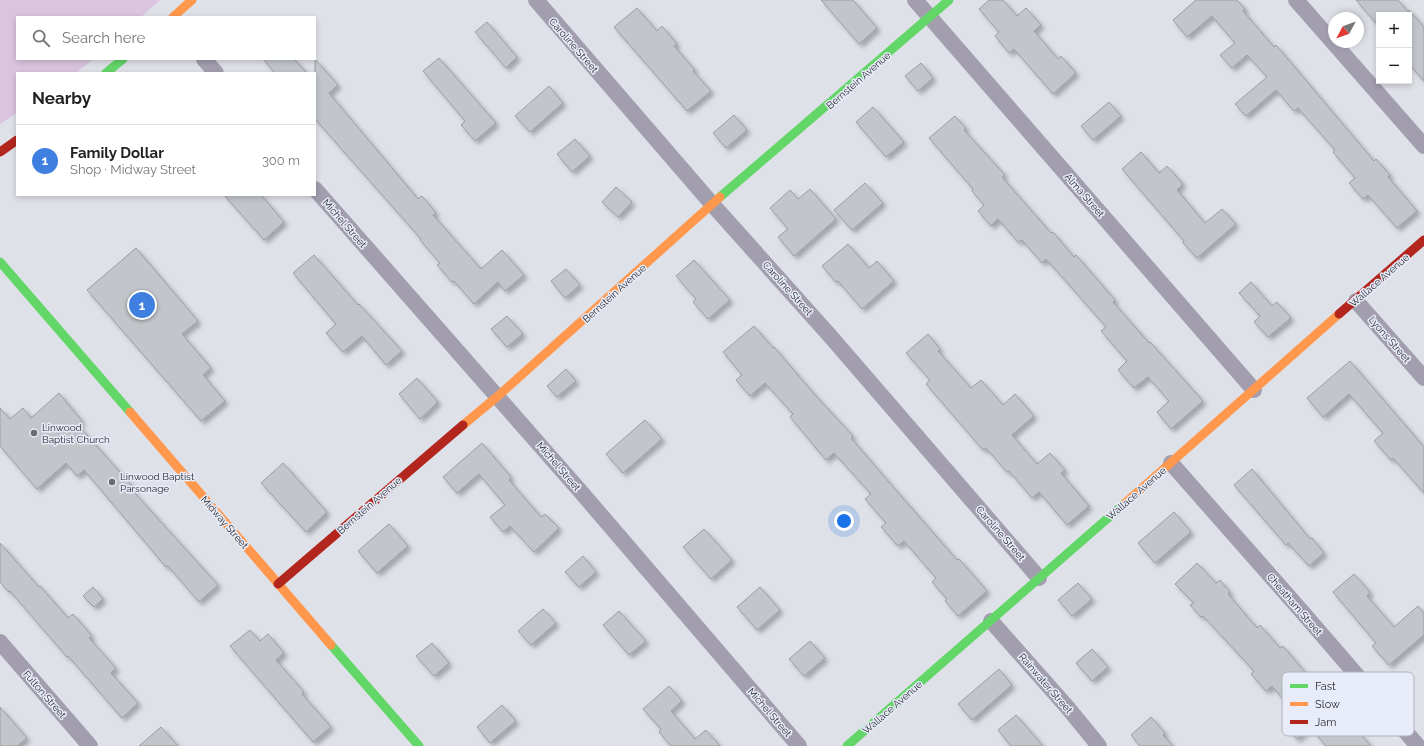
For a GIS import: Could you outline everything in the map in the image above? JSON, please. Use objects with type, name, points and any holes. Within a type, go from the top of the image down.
[{"type":"street","points":[[174,16],[192,0]]},
{"type":"street","name":"Caroline Street","points":[[536,0],[712,204],[836,342],[1039,578]]},
{"type":"street","name":"Alma Street","points":[[915,0],[1254,390]]},
{"type":"street","name":"Bernstein Avenue","points":[[278,584],[498,396],[712,204],[930,18],[949,0]]},
{"type":"street","points":[[1296,0],[1424,146]]},
{"type":"street","points":[[107,72],[122,60]]},
{"type":"street","points":[[205,60],[215,72]]},
{"type":"street","points":[[0,152],[16,141]]},
{"type":"street","name":"Michel Street","points":[[316,190],[498,396],[799,746]]},
{"type":"street","name":"Wallace Avenue","points":[[847,746],[1424,240]]},
{"type":"street","name":"Midway Street","points":[[0,262],[419,746]]},
{"type":"street","name":"Lyons Street","points":[[1356,300],[1424,378]]},
{"type":"street","name":"Cheatham Street","points":[[1171,463],[1354,672]]},
{"type":"street","name":"Rainwater Street","points":[[991,621],[1100,746]]},
{"type":"street","name":"Fulton Street","points":[[0,642],[90,746]]},
{"type":"street","name":"Cheatham Street","points":[[1409,736],[1418,746]]},
{"type":"shaded area","points":[[0,0],[160,0],[142,16],[16,16],[16,60],[92,60],[77,72],[16,72],[16,114],[0,124]]},
{"type":"building","points":[[821,0],[853,0],[877,28],[859,44]]},
{"type":"building","points":[[989,0],[1003,0],[1017,16],[1026,8],[1041,25],[1034,31],[1058,59],[1061,56],[1076,73],[1053,94],[1014,49],[1009,53],[995,36],[999,32],[979,9]]},
{"type":"building","points":[[1196,0],[1237,0],[1245,9],[1243,11],[1274,47],[1276,45],[1374,161],[1376,159],[1390,175],[1388,177],[1417,211],[1397,228],[1368,195],[1363,199],[1349,183],[1355,178],[1333,152],[1335,150],[1298,108],[1294,111],[1276,90],[1246,116],[1235,104],[1267,77],[1247,55],[1232,68],[1220,55],[1235,43],[1212,16],[1187,37],[1173,20]]},
{"type":"building","points":[[1356,0],[1398,0],[1408,12],[1376,12],[1376,23]]},
{"type":"building","points":[[637,8],[657,31],[662,26],[677,44],[674,46],[695,70],[693,71],[711,91],[687,111],[614,27]]},
{"type":"building","points":[[1412,13],[1424,27],[1424,81],[1412,67]]},
{"type":"building","points":[[487,22],[517,57],[506,68],[475,32]]},
{"type":"building","points":[[439,58],[496,123],[475,141],[461,125],[465,121],[423,71]]},
{"type":"building","points":[[264,60],[295,60],[306,72],[274,72]]},
{"type":"building","points":[[316,60],[338,85],[329,93],[418,199],[422,196],[436,213],[433,215],[481,269],[502,250],[524,275],[505,291],[498,282],[474,304],[454,281],[452,282],[437,265],[440,263],[420,240],[421,239],[316,120]]},
{"type":"building","points":[[921,63],[933,78],[918,91],[905,76]]},
{"type":"building","points":[[549,86],[563,103],[530,132],[515,116]]},
{"type":"building","points":[[1109,102],[1121,116],[1093,140],[1081,126]]},
{"type":"building","points":[[873,107],[904,142],[886,157],[856,122]]},
{"type":"building","points":[[734,115],[747,130],[726,148],[713,133]]},
{"type":"building","points":[[955,116],[966,128],[964,130],[1005,175],[1002,177],[1051,233],[1053,232],[1074,257],[1076,255],[1115,300],[1113,302],[1203,401],[1171,429],[1157,412],[1169,401],[1148,377],[1134,388],[1118,370],[1127,361],[1101,331],[1106,327],[1071,287],[1046,259],[1042,263],[1022,240],[1018,242],[998,219],[991,226],[978,211],[984,205],[972,191],[973,189],[929,138]]},
{"type":"building","points":[[575,139],[590,156],[572,172],[557,154]]},
{"type":"building","points":[[1141,152],[1159,173],[1167,166],[1183,184],[1177,190],[1205,223],[1222,209],[1236,224],[1197,258],[1122,169]]},
{"type":"building","points":[[865,183],[883,203],[852,230],[834,210]]},
{"type":"building","points":[[616,187],[632,202],[618,217],[602,202]]},
{"type":"building","points":[[810,189],[836,219],[794,256],[778,237],[788,229],[770,208],[790,190],[798,199]]},
{"type":"building","points":[[225,196],[262,196],[284,222],[264,240]]},
{"type":"building","points":[[848,244],[869,268],[877,261],[894,281],[862,309],[838,281],[836,282],[822,266]]},
{"type":"building","points":[[136,248],[198,321],[182,334],[211,368],[203,375],[225,401],[201,421],[87,290]]},
{"type":"building","points":[[314,255],[358,305],[359,304],[402,351],[386,365],[362,336],[343,352],[326,333],[336,324],[293,273]]},
{"type":"building","points":[[694,260],[730,300],[708,319],[693,302],[696,299],[676,276]]},
{"type":"building","points":[[566,269],[580,285],[565,298],[551,281]]},
{"type":"building","points":[[1251,282],[1272,306],[1277,302],[1291,318],[1268,337],[1254,322],[1260,316],[1239,293]]},
{"type":"building","points":[[507,316],[523,334],[507,347],[491,329]]},
{"type":"building","points":[[754,326],[853,436],[851,438],[957,560],[959,559],[987,591],[958,616],[945,601],[947,599],[932,582],[936,578],[904,541],[898,546],[881,527],[886,523],[865,499],[871,494],[834,453],[826,460],[790,417],[793,414],[765,383],[750,396],[736,380],[742,375],[723,352]]},
{"type":"building","points":[[928,334],[940,349],[938,351],[971,388],[981,380],[1003,405],[1015,394],[1034,416],[1012,435],[1037,464],[1050,453],[1065,470],[1061,473],[1089,506],[1067,525],[1039,492],[1032,498],[1009,471],[1007,472],[986,448],[983,450],[926,384],[930,380],[906,353]]},
{"type":"building","points":[[1350,361],[1424,447],[1424,493],[1393,458],[1391,460],[1374,441],[1383,433],[1349,394],[1323,417],[1307,398]]},
{"type":"building","points":[[566,369],[576,381],[557,397],[547,386]]},
{"type":"building","points":[[417,378],[438,402],[420,419],[399,394]]},
{"type":"building","points":[[59,393],[82,421],[78,425],[134,488],[132,490],[218,585],[199,602],[168,566],[166,567],[84,470],[77,476],[66,463],[37,489],[0,446],[0,408],[10,419],[23,408],[31,418]]},
{"type":"building","points":[[645,420],[662,439],[623,473],[606,454]]},
{"type":"building","points":[[482,443],[511,477],[509,480],[541,517],[545,514],[559,528],[534,552],[510,526],[503,532],[490,517],[505,505],[479,474],[457,493],[443,477]]},
{"type":"building","points":[[283,463],[327,512],[306,532],[261,483]]},
{"type":"building","points":[[1252,469],[1310,539],[1312,538],[1324,553],[1309,566],[1288,543],[1286,545],[1234,485]]},
{"type":"building","points":[[1174,512],[1191,532],[1155,563],[1138,543]]},
{"type":"building","points":[[389,524],[408,546],[377,573],[358,551]]},
{"type":"building","points":[[704,529],[732,560],[711,579],[683,547]]},
{"type":"building","points":[[0,543],[68,618],[73,614],[92,636],[89,638],[116,668],[111,673],[138,703],[122,718],[10,591],[9,592],[0,582]]},
{"type":"building","points":[[583,556],[596,572],[579,587],[565,572]]},
{"type":"building","points":[[1197,563],[1216,583],[1220,580],[1230,592],[1228,594],[1257,628],[1260,625],[1280,648],[1283,646],[1305,672],[1282,672],[1282,698],[1272,686],[1266,691],[1251,674],[1254,671],[1203,616],[1201,617],[1190,605],[1194,603],[1175,584]]},
{"type":"building","points":[[1354,574],[1370,592],[1367,596],[1394,627],[1418,606],[1424,613],[1424,635],[1389,665],[1372,646],[1376,643],[1333,592]]},
{"type":"building","points":[[1078,583],[1092,599],[1072,616],[1058,600]]},
{"type":"building","points":[[93,587],[103,599],[94,607],[83,596]]},
{"type":"building","points":[[760,587],[780,610],[757,630],[737,607]]},
{"type":"building","points":[[543,609],[556,623],[531,645],[518,631]]},
{"type":"building","points":[[619,611],[646,641],[629,655],[603,625]]},
{"type":"building","points":[[250,630],[260,641],[268,634],[284,653],[276,660],[304,692],[302,694],[331,727],[313,742],[230,646]]},
{"type":"building","points":[[810,641],[825,658],[804,676],[789,659]]},
{"type":"building","points":[[432,643],[449,663],[434,676],[416,656]]},
{"type":"building","points":[[1092,649],[1108,667],[1092,681],[1076,663]]},
{"type":"building","points":[[999,669],[1012,685],[972,720],[958,704]]},
{"type":"building","points":[[669,686],[682,701],[671,711],[695,739],[706,730],[720,746],[671,746],[659,732],[661,729],[643,709]]},
{"type":"building","points":[[502,705],[516,721],[490,743],[477,727]]},
{"type":"building","points":[[0,707],[27,738],[17,746],[0,746]]},
{"type":"building","points":[[1016,715],[1043,746],[1011,746],[998,730]]},
{"type":"building","points":[[1151,717],[1165,733],[1163,735],[1173,746],[1140,746],[1131,735]]},
{"type":"building","points":[[161,727],[178,746],[139,746]]},
{"type":"building","points":[[1318,736],[1362,736],[1371,746],[1326,746]]},
{"type":"traffic: fast","points":[[720,197],[949,0]]},
{"type":"traffic: fast","points":[[107,72],[122,60]]},
{"type":"traffic: fast","points":[[0,262],[130,412]]},
{"type":"traffic: fast","points":[[847,746],[1124,504]]},
{"type":"traffic: fast","points":[[331,645],[419,746]]},
{"type":"traffic: slow","points":[[174,16],[192,0]]},
{"type":"traffic: slow","points":[[463,425],[498,396],[720,197]]},
{"type":"traffic: slow","points":[[1124,504],[1339,314]]},
{"type":"traffic: slow","points":[[130,412],[331,645]]},
{"type":"traffic: jam","points":[[0,152],[16,141]]},
{"type":"traffic: jam","points":[[1339,314],[1424,240]]},
{"type":"traffic: jam","points":[[278,584],[463,425]]},
{"type":"place","name":"Family Dollar","points":[[142,305]]},
{"type":"place","name":"Linwood Baptist Church","points":[[34,433]]},
{"type":"place","name":"Linwood Baptist Parsonage","points":[[112,482]]}]
